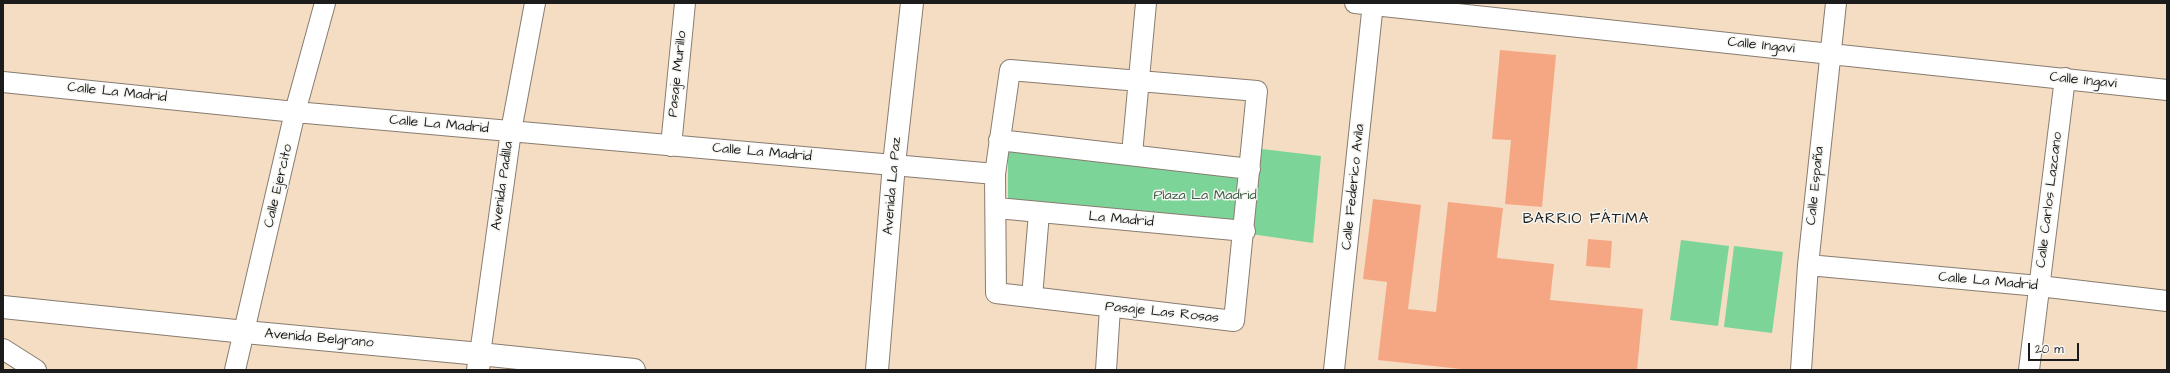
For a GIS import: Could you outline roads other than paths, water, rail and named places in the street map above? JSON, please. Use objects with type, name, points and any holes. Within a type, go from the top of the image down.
[{"type":"main road","name":"Avenida La Paz","points":[[877,370],[894,164],[912,3]]},
{"type":"main road","name":"Avenida Belgrano","points":[[3,307],[245,332],[479,362],[634,370]]},
{"type":"street","name":"Calle Ejercito","points":[[235,370],[296,112],[325,3]]},
{"type":"street","name":"Avenida Padilla","points":[[479,362],[511,131],[535,3]]},
{"type":"street","name":"Pasaje Murillo","points":[[670,146],[685,3]]},
{"type":"street","points":[[1132,154],[1146,3]]},
{"type":"street","name":"Calle España","points":[[1801,370],[1808,265],[1836,3]]},
{"type":"street","name":"Calle Ingavi","points":[[1367,4],[2167,90]]},
{"type":"street","name":"Calle Federico Avila","points":[[1334,370],[1367,4]]},
{"type":"street","name":"Pasaje Las Rosas","points":[[1010,70],[1257,91],[1245,232],[1234,321],[1110,308],[996,293],[996,174],[999,140],[1010,70]]},
{"type":"street","name":"Calle Carlos Lazcano","points":[[2029,370],[2065,78]]},
{"type":"street","name":"Calle La Madrid","points":[[3,82],[296,112],[996,174]]},
{"type":"street","points":[[999,140],[1250,168]]},
{"type":"street","name":"La Madrid","points":[[996,208],[1245,232]]},
{"type":"street","points":[[1032,297],[1038,213]]},
{"type":"street","name":"Calle La Madrid","points":[[1808,265],[2039,286],[2167,301]]},
{"type":"street","points":[[1106,370],[1110,308]]},
{"type":"street","points":[[3,349],[36,370]]},
{"type":"district","name":"BARRIO FÁTIMA","points":[[1586,220]]},
{"type":"park label","name":"Plaza La Madrid","points":[[1205,196]]}]
